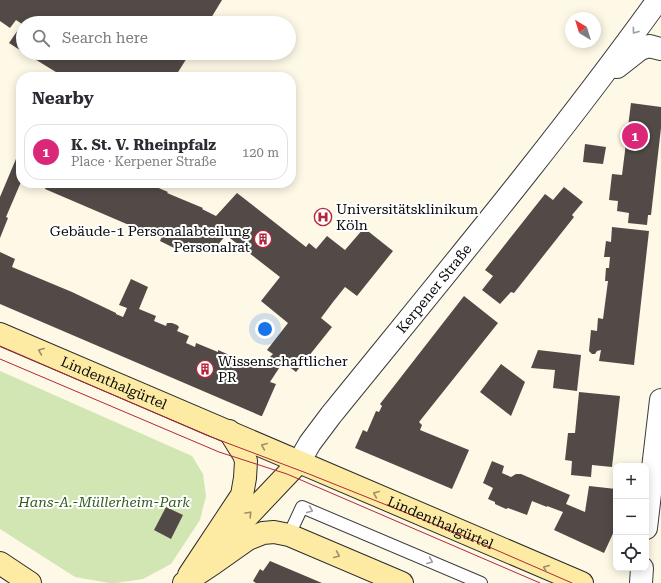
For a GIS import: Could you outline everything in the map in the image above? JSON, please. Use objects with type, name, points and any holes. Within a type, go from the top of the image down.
[{"type":"main road","name":"Lindenthalgürtel","points":[[0,334],[582,583]]},
{"type":"main road","points":[[184,583],[242,495],[246,461],[244,454],[229,431]]},
{"type":"main road","points":[[184,583],[299,462]]},
{"type":"main road","points":[[184,583],[248,539],[263,533],[274,532],[288,535],[402,583]]},
{"type":"main road","points":[[0,563],[30,583]]},
{"type":"street","name":"Kerpener Straße","points":[[299,462],[310,443],[600,79],[658,0]]},
{"type":"street","name":"Kerpener Straße","points":[[600,79],[640,49],[649,46],[661,49]]},
{"type":"street","points":[[649,502],[661,400]]},
{"type":"street","points":[[640,583],[642,571]]},
{"type":"lane","points":[[288,535],[302,507],[481,583]]},
{"type":"green space","name":"Hans-A.-Müllerheim-Park","points":[[0,371],[192,456],[203,474],[206,496],[200,520],[171,564],[143,579],[116,583],[75,577],[0,529]]},
{"type":"building","points":[[0,0],[222,0],[212,16],[16,16],[16,20],[10,28],[0,21]]},
{"type":"building","points":[[16,33],[16,48],[9,43]]},
{"type":"building","points":[[36,60],[186,60],[178,72],[56,72]]},
{"type":"building","points":[[631,103],[661,107],[661,128],[651,215],[648,215],[647,225],[628,223],[629,213],[617,211],[618,201],[609,200],[612,174],[622,175]]},
{"type":"building","points":[[585,144],[606,147],[603,164],[583,162]]},
{"type":"building","points":[[16,159],[16,188],[18,188],[6,217],[8,218],[0,238],[0,197]]},
{"type":"building","points":[[564,187],[583,202],[572,215],[574,217],[514,293],[511,292],[500,304],[482,290],[493,276],[485,270],[545,194],[553,200]]},
{"type":"building","points":[[159,188],[203,208],[202,209],[216,216],[237,193],[306,247],[309,243],[316,249],[327,236],[345,250],[364,228],[393,251],[357,296],[345,287],[321,318],[332,327],[296,372],[283,362],[270,382],[276,384],[261,416],[0,304],[0,252],[15,259],[12,267],[72,292],[123,317],[127,308],[119,305],[131,279],[148,287],[139,309],[156,316],[154,321],[166,326],[167,323],[177,325],[179,327],[177,331],[189,336],[186,343],[195,347],[196,343],[218,352],[218,350],[259,368],[273,354],[267,350],[288,323],[261,301],[280,277],[226,235],[212,252],[188,242],[186,246],[176,242],[174,248],[160,241],[162,236],[151,231],[150,234],[45,189]]},
{"type":"building","points":[[612,227],[649,231],[634,365],[599,361],[601,350],[597,351],[595,354],[592,354],[589,351],[591,330],[597,331],[598,318],[603,319],[608,281],[605,281],[606,268],[609,268],[610,257],[604,257],[606,241],[611,242]]},
{"type":"building","points":[[464,296],[498,323],[419,422],[422,425],[420,430],[469,450],[452,489],[355,448],[363,430],[367,432],[376,411],[379,412],[382,406],[380,404]]},
{"type":"building","points":[[538,350],[581,355],[577,391],[553,388],[555,370],[531,368]]},
{"type":"building","points":[[501,364],[525,382],[511,416],[480,392]]},
{"type":"building","points":[[579,392],[620,396],[612,467],[592,465],[591,477],[571,475],[572,461],[565,460],[568,433],[575,433]]},
{"type":"building","points":[[492,461],[504,466],[502,473],[511,477],[516,474],[521,474],[570,495],[566,504],[585,512],[589,486],[613,489],[613,534],[604,553],[554,530],[563,512],[532,501],[527,515],[508,508],[506,509],[488,499],[493,488],[483,483]]},
{"type":"building","points":[[166,507],[183,515],[171,539],[154,530]]},
{"type":"building","points":[[270,561],[322,583],[256,583],[253,581],[260,569],[263,571]]},
{"type":"tram line","points":[[0,346],[206,435],[309,474],[464,536],[572,583]]},
{"type":"tram line","points":[[0,359],[219,452],[287,474],[540,583]]},
{"type":"place","name":"K. St. V. Rheinpfalz","points":[[635,136]]},
{"type":"place","name":"Universitätsklinikum Köln","points":[[323,217]]},
{"type":"place","name":"Gebäude-1 Personalabteilung Personalrat","points":[[263,239]]},
{"type":"place","name":"Wissenschaftlicher PR","points":[[205,369]]}]
